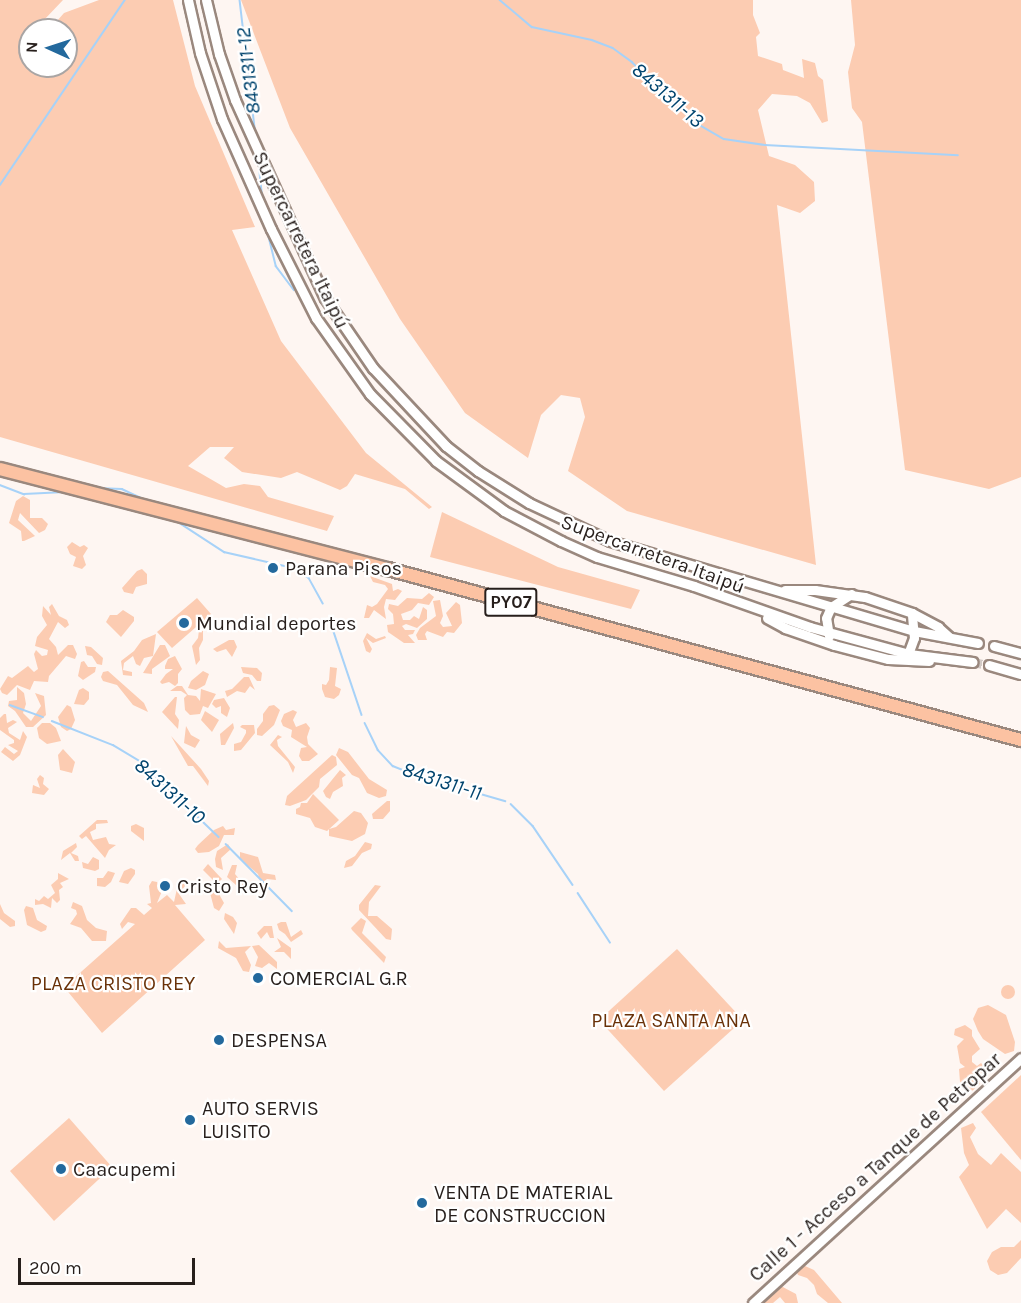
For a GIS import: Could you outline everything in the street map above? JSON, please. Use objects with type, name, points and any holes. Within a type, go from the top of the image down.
[{"type":"highway","name":"PY07","points":[[0,469],[379,567],[1021,740]]},
{"type":"street","name":"Supercarretera Itaipú","points":[[188,0],[218,108],[271,229],[326,336],[385,412],[420,447],[461,482],[532,526],[597,557],[694,586],[747,607],[907,657]]},
{"type":"street","name":"Supercarretera Itaipú","points":[[206,0],[219,54],[235,100],[314,276],[355,345],[422,423],[478,471],[571,525],[628,548],[914,631],[978,643]]},
{"type":"street","points":[[774,590],[851,594],[912,613],[938,627],[949,637]]},
{"type":"street","points":[[834,645],[826,632],[826,618],[831,607],[851,594]]},
{"type":"street","points":[[747,607],[785,628],[834,645],[888,659],[907,657],[924,662],[944,658],[973,662]]},
{"type":"street","points":[[907,657],[914,631],[912,613]]},
{"type":"street","points":[[994,646],[1021,653]]},
{"type":"street","points":[[989,665],[1021,674]]},
{"type":"street","name":"Calle 1 - Acceso a Tanque de Petropar","points":[[753,1303],[1021,1058]]},
{"type":"green space","points":[[0,0],[63,0],[46,18],[18,18],[18,78],[78,78],[78,18],[60,18],[64,13],[99,0],[173,0],[195,86],[255,227],[232,230],[281,341],[366,453],[432,507],[429,509],[405,489],[355,474],[347,486],[340,490],[297,472],[281,478],[242,472],[224,458],[234,447],[210,447],[188,466],[226,488],[244,484],[260,486],[268,497],[334,516],[327,531],[0,437]]},
{"type":"green space","points":[[241,0],[753,0],[753,15],[760,33],[756,37],[758,56],[782,64],[783,70],[804,78],[802,59],[815,63],[818,76],[823,80],[828,121],[822,123],[810,103],[797,96],[772,94],[758,110],[769,156],[795,165],[814,182],[815,201],[800,213],[777,205],[816,565],[627,511],[568,471],[585,417],[580,398],[561,395],[541,415],[528,458],[465,413],[400,319],[290,128]]},
{"type":"green space","points":[[851,0],[1021,0],[1021,477],[989,489],[905,470],[862,122],[852,108],[848,72],[855,45]]},
{"type":"green space","points":[[23,496],[30,500],[30,518],[42,518],[48,524],[45,530],[39,533],[20,513],[18,520],[35,536],[22,541],[21,531],[9,523],[16,501]]},
{"type":"green space","points":[[442,512],[558,567],[640,590],[631,609],[430,557]]},
{"type":"green space","points":[[72,542],[80,547],[84,545],[88,548],[83,556],[86,565],[82,569],[73,566],[76,557],[70,554],[67,547]]},
{"type":"green space","points":[[142,569],[147,574],[147,584],[136,587],[133,594],[124,592],[122,588],[137,571]]},
{"type":"green space","points":[[370,576],[392,584],[393,591],[398,589],[402,591],[395,600],[386,599],[384,607],[386,619],[374,610],[369,618],[364,618],[367,605],[372,607],[377,604],[388,589],[385,585],[373,582]]},
{"type":"green space","points":[[429,593],[434,597],[429,605],[418,603],[412,610],[401,614],[403,620],[410,620],[414,616],[419,619],[423,607],[427,610],[427,619],[417,628],[406,624],[402,626],[405,630],[415,630],[413,634],[408,635],[415,643],[404,643],[388,632],[387,625],[394,624],[393,614],[388,609],[389,604],[398,606],[407,598],[422,599]]},
{"type":"green space","name":"Mundial deportes","points":[[197,598],[211,614],[172,648],[157,632]]},
{"type":"green space","points":[[440,600],[443,616],[440,623],[443,627],[452,626],[446,613],[456,602],[460,605],[462,623],[454,633],[447,632],[443,637],[427,631],[425,634],[427,640],[418,640],[416,635],[420,628],[436,616],[433,601]]},
{"type":"green space","points":[[52,604],[59,616],[67,620],[69,625],[65,628],[58,622],[49,639],[56,647],[58,655],[68,645],[73,645],[77,654],[75,659],[66,656],[49,676],[48,682],[34,681],[30,690],[17,685],[7,695],[2,693],[0,689],[8,676],[12,678],[28,666],[34,672],[38,669],[34,654],[36,650],[42,656],[47,655],[48,650],[35,646],[37,637],[47,625],[42,616],[43,606],[51,615],[49,607]]},
{"type":"green space","points":[[123,610],[134,617],[134,621],[121,637],[106,622],[110,615],[117,615]]},
{"type":"green space","points":[[199,630],[203,631],[203,640],[199,648],[200,660],[196,665],[192,646],[198,638]]},
{"type":"green space","points":[[367,633],[376,639],[385,636],[386,638],[373,643],[366,638],[372,649],[370,653],[366,651],[363,641]]},
{"type":"green space","points":[[156,634],[153,656],[144,658],[140,666],[136,664],[133,656],[124,663],[123,670],[132,672],[132,676],[123,675],[121,661],[134,651],[142,640]]},
{"type":"green space","points":[[229,640],[234,640],[237,647],[232,657],[226,649],[217,652],[213,649]]},
{"type":"green space","points":[[160,645],[165,645],[170,656],[152,669],[152,674],[143,673]]},
{"type":"green space","points":[[85,646],[91,647],[103,658],[102,665],[97,664],[92,656],[87,655]]},
{"type":"green space","points":[[175,656],[182,669],[178,674],[178,683],[175,686],[169,682],[162,684],[160,682],[173,669],[165,669],[168,659]]},
{"type":"green space","points":[[84,661],[88,667],[96,667],[95,672],[83,680],[78,676],[81,662]]},
{"type":"green space","points":[[241,667],[257,668],[262,673],[261,681],[257,681],[252,675],[243,673]]},
{"type":"green space","points":[[330,667],[337,668],[335,686],[341,689],[339,695],[334,699],[325,697],[322,689],[322,684],[326,685],[329,680]]},
{"type":"green space","points":[[108,671],[144,703],[148,712],[133,705],[117,685],[103,681],[101,677],[103,672]]},
{"type":"green space","points":[[203,671],[209,674],[205,685],[196,690],[188,688],[191,681]]},
{"type":"green space","points":[[244,677],[249,677],[255,690],[250,686],[245,693],[237,691],[227,697],[225,691],[232,689]]},
{"type":"green space","points":[[177,686],[182,686],[188,695],[196,696],[200,701],[201,689],[216,694],[208,708],[203,706],[200,714],[190,715],[185,710],[184,698],[187,695],[181,691],[170,691]]},
{"type":"green space","points":[[17,687],[24,693],[26,704],[23,713],[31,721],[41,706],[35,693],[44,696],[46,715],[33,727],[26,727],[15,711],[8,706],[9,701],[17,700]]},
{"type":"green space","points":[[83,688],[89,692],[89,699],[84,705],[74,704],[79,690]]},
{"type":"green space","points":[[177,697],[175,714],[179,720],[178,729],[162,712]]},
{"type":"green space","points":[[224,698],[230,708],[227,717],[221,713],[221,706],[216,708],[212,704],[214,700]]},
{"type":"green space","points":[[67,705],[71,707],[75,720],[71,729],[67,731],[61,727],[58,717]]},
{"type":"green space","points":[[274,705],[280,710],[274,725],[262,736],[257,735],[257,729],[263,721],[263,714],[269,706]]},
{"type":"green space","points":[[293,710],[297,712],[293,720],[296,727],[306,723],[310,728],[307,737],[308,744],[318,754],[309,761],[302,761],[299,756],[301,748],[307,747],[291,737],[292,730],[283,726],[281,721],[284,714]]},
{"type":"green space","points":[[205,711],[219,720],[212,732],[201,720]]},
{"type":"green space","points":[[6,714],[7,723],[13,720],[17,722],[8,728],[9,733],[20,740],[23,731],[27,737],[20,755],[13,761],[1,752],[5,747],[14,754],[18,751],[8,745],[14,743],[14,740],[0,730],[0,718]]},
{"type":"green space","points":[[42,723],[50,723],[56,728],[61,741],[47,744],[39,738],[37,728]]},
{"type":"green space","points":[[233,723],[234,728],[225,745],[221,745],[220,734]]},
{"type":"green space","points":[[254,725],[255,733],[241,750],[234,751],[234,744],[241,742],[246,733],[246,730],[240,727]]},
{"type":"green space","points":[[186,726],[191,735],[200,740],[195,748],[184,743]]},
{"type":"green space","points":[[278,735],[282,737],[277,740],[278,746],[295,767],[293,773],[288,762],[270,745]]},
{"type":"green space","points":[[171,736],[201,769],[209,781],[208,786],[193,766],[188,766]]},
{"type":"green space","points":[[339,748],[348,752],[369,779],[387,790],[386,796],[379,798],[367,793],[359,778],[352,775],[336,755]]},
{"type":"green space","points":[[63,749],[75,762],[72,773],[60,770],[58,755]]},
{"type":"green space","points":[[332,755],[336,757],[337,765],[320,779],[319,787],[306,800],[290,806],[285,805],[287,796]]},
{"type":"green space","points":[[340,770],[346,775],[342,778],[343,786],[333,792],[330,799],[323,791]]},
{"type":"green space","points":[[40,775],[44,778],[43,784],[49,789],[44,795],[32,793],[33,785],[40,788],[37,779]]},
{"type":"green space","points":[[313,794],[339,820],[327,831],[315,827],[310,818],[296,814],[296,809],[301,803],[307,803]]},
{"type":"green space","points":[[390,801],[390,811],[383,819],[373,819],[372,814]]},
{"type":"green space","points":[[354,811],[361,813],[368,823],[365,834],[352,841],[329,836],[329,829],[336,827]]},
{"type":"green space","points":[[97,820],[107,820],[108,823],[96,824],[96,829],[90,832],[93,840],[106,837],[109,844],[116,845],[109,850],[105,858],[86,836],[82,839],[79,836]]},
{"type":"green space","points":[[136,824],[144,828],[144,841],[131,831],[131,826]]},
{"type":"green space","points":[[223,826],[226,830],[235,828],[234,835],[224,835],[219,846],[209,852],[198,853],[195,849],[198,845],[214,830]]},
{"type":"green space","points":[[365,842],[372,844],[371,849],[362,853],[352,866],[344,868],[346,861],[355,856]]},
{"type":"green space","points":[[76,843],[77,847],[71,853],[78,856],[79,861],[75,861],[70,853],[61,860],[63,851]]},
{"type":"green space","points":[[228,844],[231,849],[221,858],[223,870],[216,867],[215,859],[217,851]]},
{"type":"green space","points":[[240,852],[258,857],[263,873],[275,875],[276,880],[267,879],[261,884],[258,874],[240,859]]},
{"type":"green space","points":[[93,857],[99,860],[99,869],[95,871],[83,868],[82,862],[88,864]]},
{"type":"green space","points":[[208,864],[222,879],[217,884],[203,870]]},
{"type":"green space","points":[[232,865],[237,865],[235,874],[246,887],[245,893],[227,877]]},
{"type":"green space","points":[[131,868],[135,870],[135,874],[128,884],[119,882],[124,871]]},
{"type":"green space","points":[[108,871],[115,873],[111,882],[105,887],[97,886],[97,878],[103,878]]},
{"type":"green space","points":[[58,873],[69,879],[60,883],[63,887],[59,890],[60,900],[57,903],[52,898],[51,908],[43,904],[35,905],[35,899],[39,901],[44,896],[48,899],[55,893],[51,885],[58,879]]},
{"type":"green space","name":"PLAZA CRISTO REY","points":[[186,880],[190,885],[183,888],[179,894],[186,904],[175,905],[205,940],[102,1033],[64,987],[135,924],[128,922],[122,929],[120,924],[131,908],[136,908],[144,915],[152,908],[147,904],[151,903],[149,886],[152,881],[157,882],[162,891],[157,903],[167,895],[174,902],[178,884]]},
{"type":"green space","points":[[375,885],[381,886],[369,902],[368,916],[377,916],[392,929],[391,940],[386,939],[359,910],[359,905]]},
{"type":"green space","points":[[215,887],[224,903],[219,911],[214,908],[210,893]]},
{"type":"green space","points":[[73,902],[82,906],[87,920],[96,928],[107,931],[106,941],[92,941],[81,928],[70,924],[77,914],[76,910],[71,908]]},
{"type":"green space","points":[[0,904],[4,913],[15,921],[15,926],[10,927],[0,919]]},
{"type":"green space","points":[[26,906],[33,908],[37,920],[47,926],[46,930],[41,932],[27,925],[24,910]]},
{"type":"green space","points":[[225,913],[233,917],[237,923],[234,934],[224,919]]},
{"type":"green space","points":[[361,918],[366,921],[362,933],[386,957],[384,963],[352,930],[351,928]]},
{"type":"green space","points":[[286,922],[291,937],[301,930],[303,934],[291,942],[279,930],[277,924]]},
{"type":"green space","points":[[264,926],[272,926],[274,938],[270,938],[267,932],[261,939],[257,933]]},
{"type":"green space","points":[[277,938],[291,948],[291,959],[284,952],[274,952],[281,947]]},
{"type":"green space","points":[[219,941],[226,948],[251,946],[245,952],[251,965],[249,972],[243,971],[236,958],[218,948]]},
{"type":"green space","points":[[259,945],[277,962],[277,969],[269,963],[262,968],[255,966],[258,957],[252,946]]},
{"type":"green space","name":"PLAZA SANTA ANA","points":[[677,949],[743,1020],[664,1091],[599,1020]]},
{"type":"green space","points":[[1008,985],[1013,987],[1015,992],[1013,997],[1008,999],[1003,997],[1001,992],[1003,987]]},
{"type":"green space","points":[[988,1005],[1006,1015],[1015,1042],[1014,1051],[1005,1054],[983,1039],[978,1031],[973,1019],[978,1008]]},
{"type":"green space","points":[[965,1025],[972,1030],[972,1036],[980,1049],[972,1056],[972,1062],[977,1066],[981,1063],[985,1067],[979,1077],[980,1084],[972,1091],[960,1082],[959,1069],[965,1067],[960,1063],[957,1046],[964,1039],[954,1035],[955,1029]]},
{"type":"green space","points":[[1021,1075],[1021,1160],[981,1112]]},
{"type":"green space","name":"Caacupemi","points":[[69,1118],[112,1167],[54,1221],[10,1171]]},
{"type":"green space","points":[[973,1123],[976,1128],[970,1137],[978,1154],[991,1165],[1001,1153],[1021,1172],[1021,1223],[1006,1209],[987,1229],[959,1177],[969,1165],[964,1153],[961,1128]]},
{"type":"green space","points":[[1021,1240],[1021,1258],[1007,1273],[998,1275],[990,1270],[987,1261],[992,1252],[1001,1247],[1014,1247]]},
{"type":"green space","points":[[805,1266],[814,1270],[842,1303],[828,1303],[817,1294],[814,1285],[807,1278],[798,1275],[796,1270]]},
{"type":"green space","points":[[779,1285],[796,1294],[798,1303],[785,1303],[780,1297],[773,1303],[759,1303]]},
{"type":"waterway","points":[[0,185],[125,0]]},
{"type":"waterway","name":"8431311-12","points":[[240,0],[256,136]]},
{"type":"waterway","name":"8431311-13","points":[[500,0],[532,27],[592,40],[613,48],[632,62],[696,123],[724,139],[765,145],[958,155]]},
{"type":"waterway","name":"8431311-12","points":[[259,163],[263,200]]},
{"type":"waterway","name":"8431311-12","points":[[267,229],[276,266],[294,290]]},
{"type":"waterway","name":"8431311-11","points":[[0,485],[24,494],[65,492]]},
{"type":"waterway","name":"8431311-11","points":[[96,488],[122,489],[148,501]]},
{"type":"waterway","name":"8431311-11","points":[[175,520],[224,552],[285,566]]},
{"type":"waterway","name":"8431311-11","points":[[293,568],[309,578],[323,603]]},
{"type":"waterway","name":"8431311-11","points":[[330,620],[362,715]]},
{"type":"waterway","name":"8431311-10","points":[[10,705],[43,717]]},
{"type":"waterway","name":"8431311-10","points":[[52,721],[113,745],[141,762],[219,837]]},
{"type":"waterway","name":"8431311-11","points":[[365,723],[378,750],[393,766],[415,775],[505,801]]},
{"type":"waterway","name":"8431311-11","points":[[511,804],[533,826],[573,885]]},
{"type":"waterway","name":"8431311-10","points":[[226,844],[292,911]]},
{"type":"waterway","name":"8431311-11","points":[[578,893],[610,942]]},
{"type":"tunnel","points":[[973,662],[989,665]]},
{"type":"place","name":"Parana Pisos","points":[[273,568]]},
{"type":"place","name":"Mundial deportes","points":[[184,623]]},
{"type":"place","name":"Cristo Rey","points":[[165,886]]},
{"type":"place","name":"COMERCIAL G.R","points":[[258,978]]},
{"type":"place","name":"DESPENSA","points":[[219,1040]]},
{"type":"place","name":"AUTO SERVIS LUISITO","points":[[190,1120]]},
{"type":"place","name":"Caacupemi","points":[[61,1169]]},
{"type":"place","name":"VENTA DE MATERIAL DE CONSTRUCCION","points":[[422,1203]]}]
